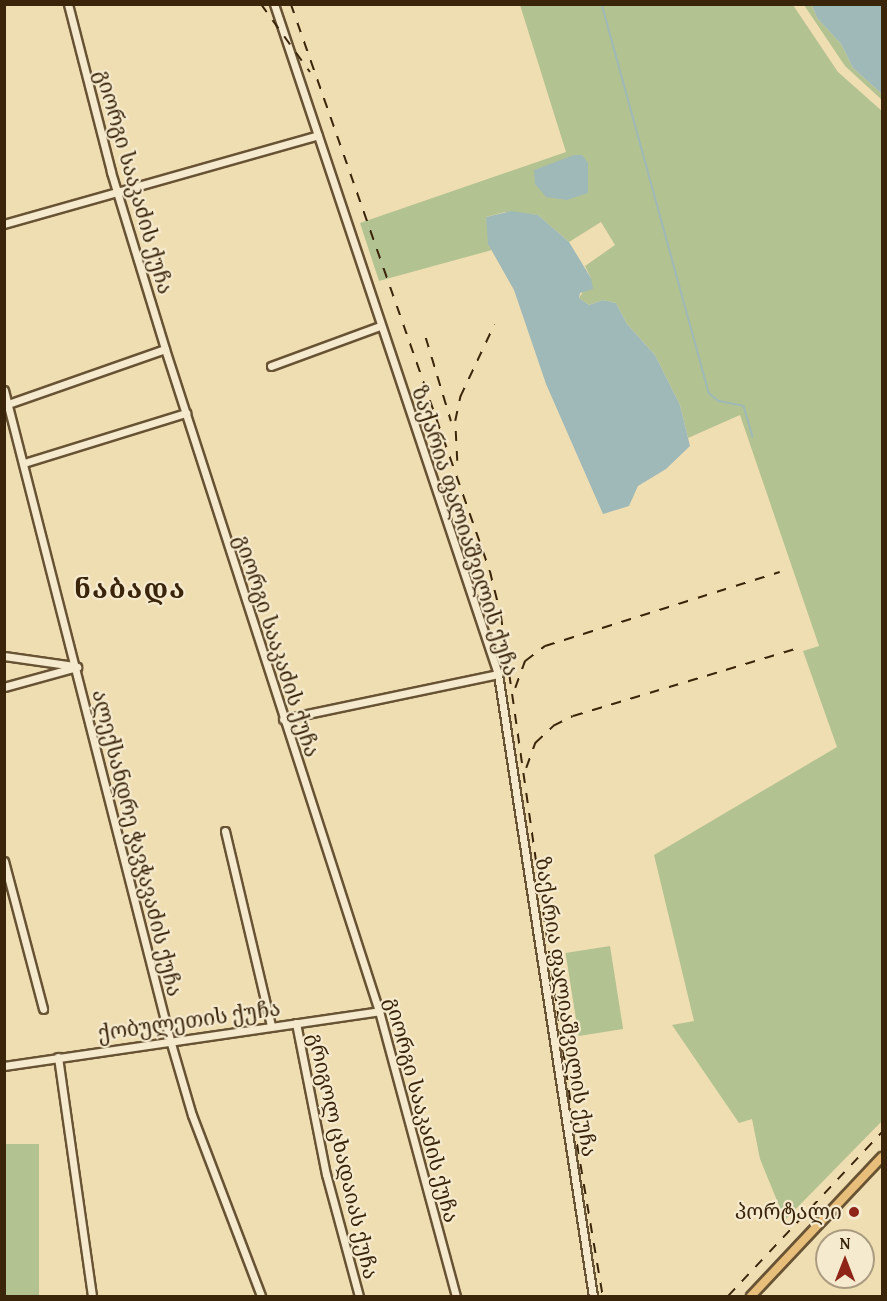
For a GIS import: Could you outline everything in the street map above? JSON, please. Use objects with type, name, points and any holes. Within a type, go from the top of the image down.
[{"type":"main road","points":[[751,1296],[882,1157]]},
{"type":"street","name":"გიორგი სააკაძის ქუჩა","points":[[68,4],[117,190],[165,349],[379,1011],[456,1296]]},
{"type":"street","name":"ზაქარია ფალიაშვილის ქუჩა","points":[[273,4],[498,674],[593,1296]]},
{"type":"street","points":[[4,224],[117,190],[318,135]]},
{"type":"street","points":[[271,366],[380,326]]},
{"type":"street","points":[[8,404],[165,349]]},
{"type":"street","name":"ალექსანდრე ჭავჭავაძის ქუჩა","points":[[4,390],[170,1040],[192,1115],[261,1296]]},
{"type":"street","points":[[24,464],[186,414]]},
{"type":"street","points":[[4,656],[76,667]]},
{"type":"street","points":[[4,687],[76,667]]},
{"type":"street","points":[[283,718],[498,674]]},
{"type":"street","points":[[225,831],[271,1025]]},
{"type":"street","points":[[4,861],[43,1009]]},
{"type":"street","name":"ქობულეთის ქუჩა","points":[[4,1066],[271,1025],[379,1011]]},
{"type":"street","name":"გრიგოლ ცხადაიას ქუჩა","points":[[296,1023],[326,1174],[359,1296]]},
{"type":"street","points":[[58,1057],[92,1296]]},
{"type":"green space","points":[[520,5],[793,5],[838,72],[882,111],[882,1121],[785,1220],[760,1159],[752,1119],[739,1123],[672,1025],[694,1021],[654,855],[837,747],[803,651],[819,646],[740,415],[688,438],[680,405],[655,355],[627,324],[616,303],[603,300],[589,305],[579,298],[591,278],[585,266],[615,245],[601,222],[569,242],[538,215],[505,212],[486,217],[492,250],[379,281],[360,223],[566,152]]},
{"type":"green space","points":[[804,5],[812,5],[817,18],[841,44],[853,68],[882,94],[882,100],[845,66]]},
{"type":"green space","points":[[610,946],[623,1029],[579,1036],[566,953]]},
{"type":"green space","points":[[4,1144],[39,1144],[39,1296],[4,1296]]},
{"type":"water","points":[[812,5],[882,5],[882,94],[853,68],[841,44],[817,18]]},
{"type":"water","points":[[574,155],[582,155],[588,163],[588,193],[567,200],[546,197],[535,184],[534,170]]},
{"type":"water","points":[[511,211],[538,215],[569,242],[591,278],[593,289],[580,293],[579,298],[589,305],[603,300],[616,303],[627,324],[655,355],[680,405],[690,446],[666,469],[638,486],[629,506],[603,514],[546,384],[514,290],[488,244],[486,217]]},
{"type":"waterway","points":[[602,4],[709,393],[719,401],[744,406],[753,437]]},
{"type":"railway","points":[[261,4],[310,72]]},
{"type":"railway","points":[[291,4],[490,571],[501,615],[574,1125],[603,1296]]},
{"type":"railway","points":[[457,461],[455,421],[460,397],[494,325]]},
{"type":"railway","points":[[426,338],[451,421]]},
{"type":"railway","points":[[515,688],[525,661],[545,646],[780,572]]},
{"type":"railway","points":[[526,768],[535,743],[553,726],[573,716],[801,647]]},
{"type":"railway","points":[[728,1296],[882,1132]]},
{"type":"place","name":"პორტალი","points":[[854,1212]]},
{"type":"district","name":"ნაბადა","points":[[130,589]]}]
